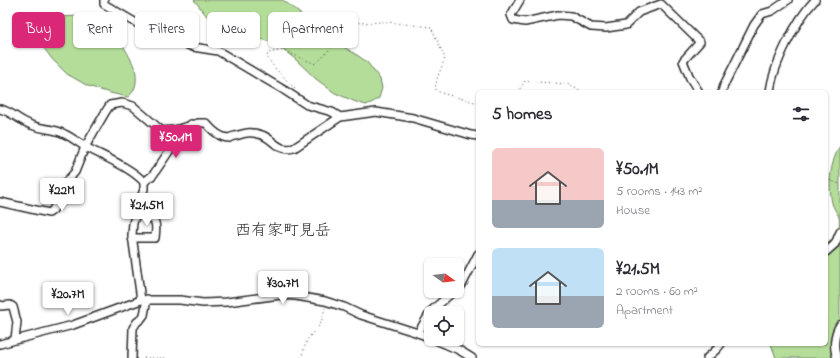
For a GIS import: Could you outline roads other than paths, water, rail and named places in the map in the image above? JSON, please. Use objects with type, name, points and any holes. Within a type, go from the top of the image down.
[{"type":"street","points":[[104,0],[104,4],[150,31],[193,47],[218,51],[307,105],[332,112],[340,117]]},
{"type":"street","points":[[520,0],[511,15],[513,20],[525,22],[558,15],[571,16],[591,27],[606,28],[626,25],[639,12],[661,4],[700,42],[682,61],[698,90]]},
{"type":"street","points":[[723,90],[754,25],[762,14],[772,11],[788,0]]},
{"type":"street","points":[[771,90],[777,65],[787,44],[808,7],[815,0]]},
{"type":"street","points":[[0,202],[49,213],[53,210],[65,183],[75,172],[86,147],[110,105],[122,103],[133,106],[162,131],[175,130],[191,124],[206,123],[222,136],[228,138],[249,132],[263,135],[286,150],[294,148],[340,117],[376,112],[413,118],[476,136]]},
{"type":"street","points":[[0,109],[9,112],[27,124],[63,133],[122,166],[144,182],[144,189],[133,223],[132,238],[144,299],[144,315],[133,328],[132,358]]},
{"type":"street","points":[[144,182],[153,175],[174,144],[188,132],[191,124]]},
{"type":"street","points":[[132,238],[156,238],[157,225],[153,219],[136,212]]},
{"type":"street","points":[[828,250],[835,244],[840,232]]},
{"type":"street","points":[[464,281],[476,258]]},
{"type":"street","points":[[0,344],[73,324],[144,299],[180,300],[203,303],[226,302],[280,295],[325,301],[344,307],[360,315],[424,335]]},
{"type":"street","points":[[418,332],[431,311],[446,298]]},
{"type":"street","points":[[0,305],[13,306],[17,322],[15,339]]},
{"type":"street","points":[[837,358],[835,344],[837,329],[840,324]]},
{"type":"street","points":[[449,346],[472,358]]},
{"type":"street","points":[[707,358],[719,346]]},
{"type":"district","name":"西有家町見岳","points":[[283,229]]}]
